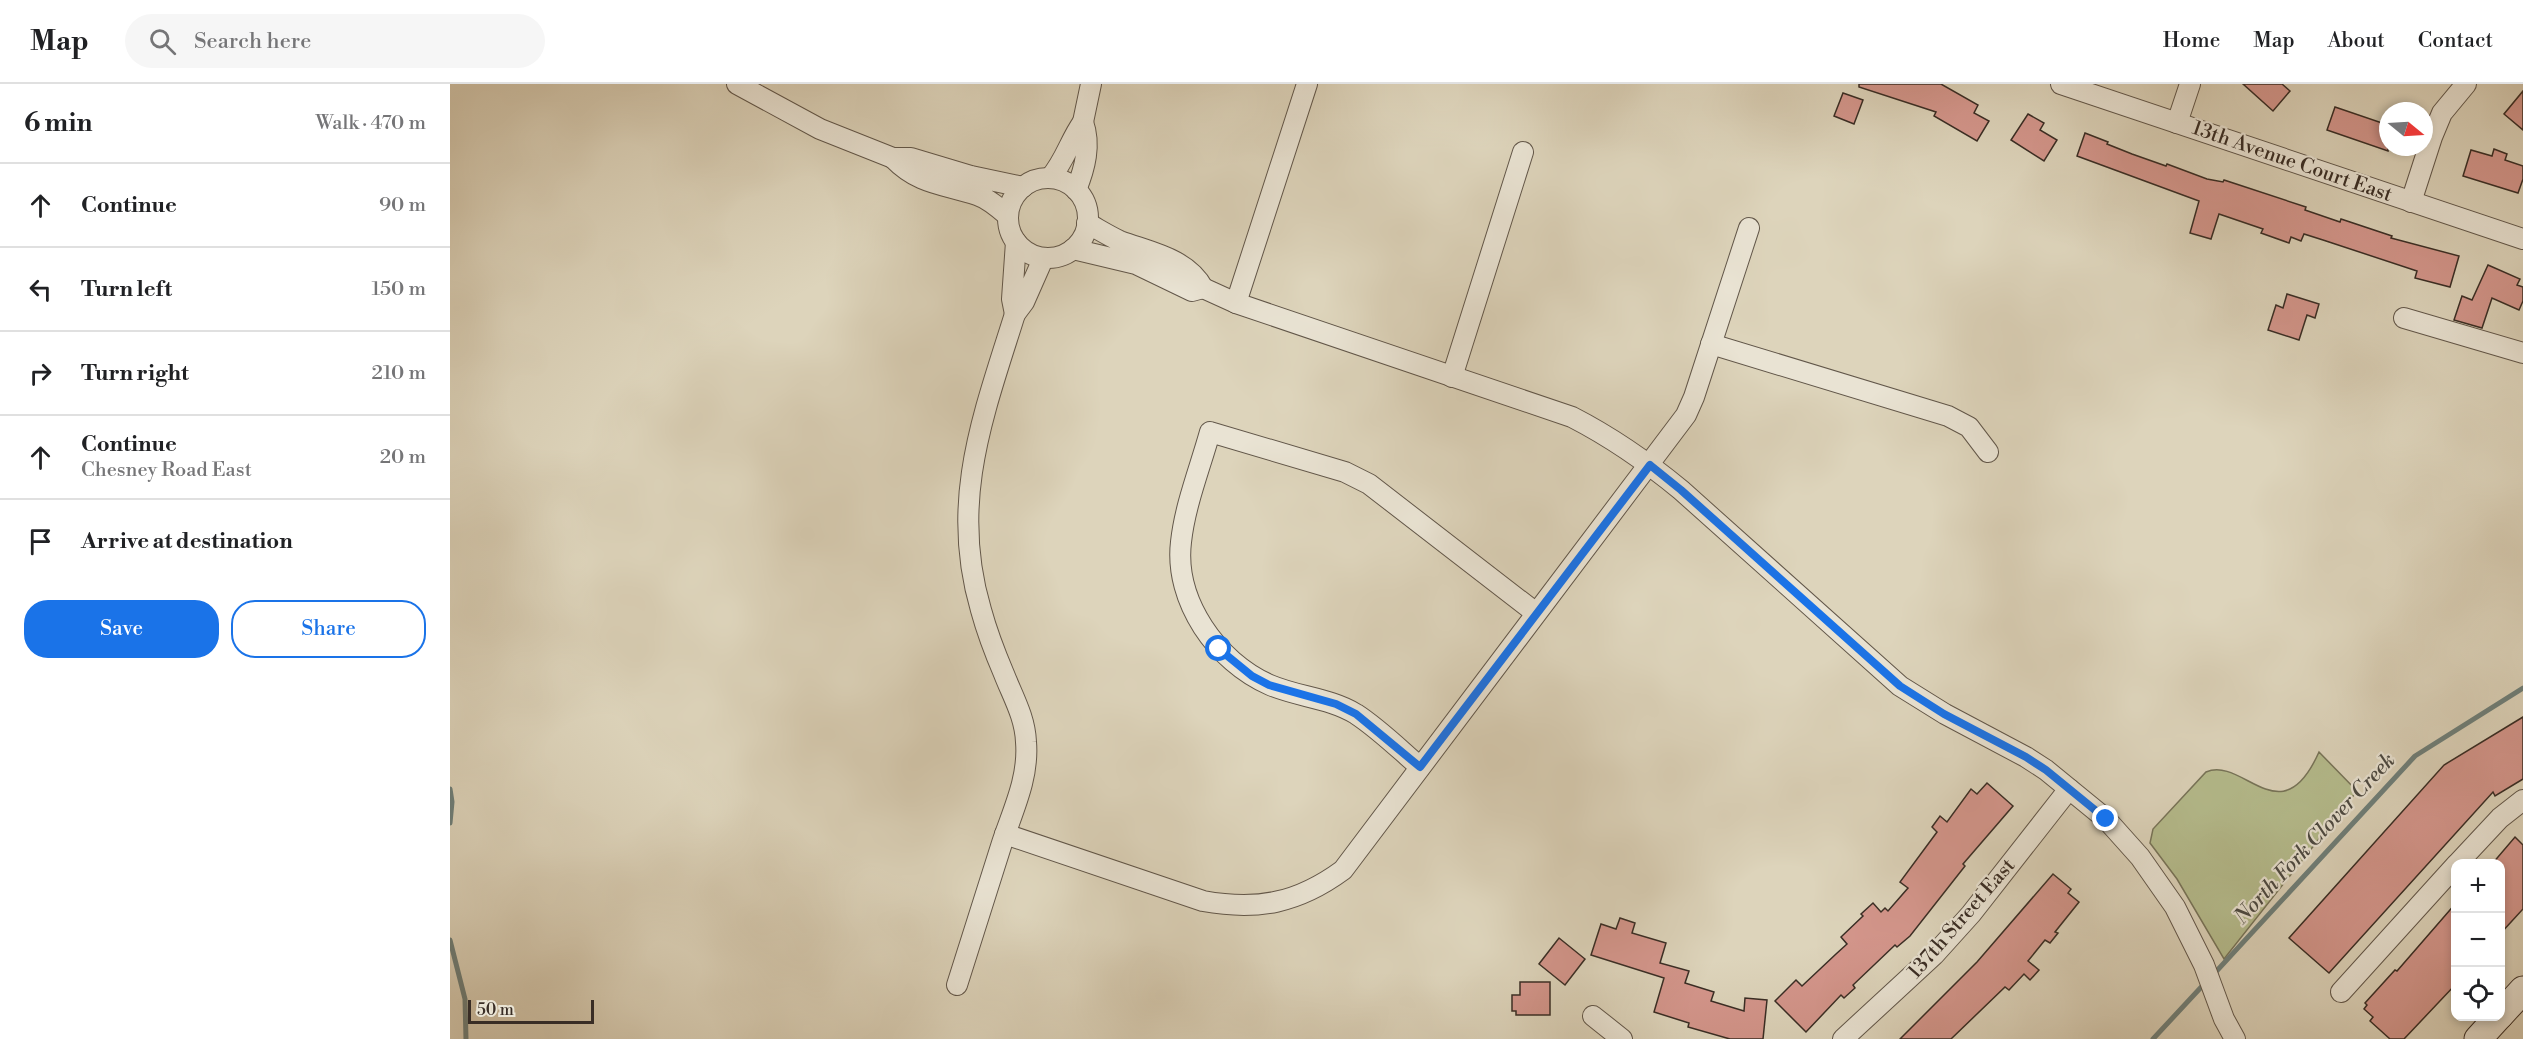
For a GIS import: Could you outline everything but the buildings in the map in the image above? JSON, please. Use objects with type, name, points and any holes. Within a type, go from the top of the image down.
[{"type":"main road","points":[[2505,1010],[2523,990]]},
{"type":"main road","points":[[2478,1039],[2495,1021]]},
{"type":"street","points":[[737,84],[820,129],[893,158],[910,158],[971,176],[1023,186],[1050,178],[1060,180],[1076,190],[1086,207],[1085,232],[1073,249]]},
{"type":"street","points":[[1050,178],[1065,158],[1073,136],[1083,122],[1091,84]]},
{"type":"street","points":[[1236,303],[1307,84]]},
{"type":"street","name":"13th Avenue Court East","points":[[2061,84],[2523,239]]},
{"type":"street","points":[[2177,123],[2190,84]]},
{"type":"street","points":[[2411,202],[2442,113],[2466,84]]},
{"type":"street","points":[[1076,190],[1081,178],[1089,138],[1083,122]]},
{"type":"street","points":[[1452,377],[1523,152]]},
{"type":"street","points":[[893,158],[906,171],[917,177],[937,185],[978,195],[1008,216]]},
{"type":"street","points":[[1015,314],[1011,299],[1016,242],[1008,223],[1008,216],[1014,197],[1023,186]]},
{"type":"street","points":[[1087,223],[1120,240],[1168,257],[1198,278],[1203,288],[1236,303],[1572,417],[1599,430],[1650,465],[1681,490],[1900,686],[1944,714],[2026,757],[2106,819],[2155,875],[2189,933],[2204,965],[2224,1019],[2235,1039]]},
{"type":"street","points":[[1005,834],[1203,901],[1233,907],[1255,907],[1279,903],[1326,883],[1343,870],[1686,416],[1749,228]]},
{"type":"street","points":[[1016,242],[1032,255],[1042,259],[1073,249],[1136,264],[1192,291],[1203,288]]},
{"type":"street","points":[[957,986],[1026,770],[1027,744],[1018,704],[990,641],[980,607],[969,550],[969,489],[981,423],[1015,314],[1024,302],[1042,259]]},
{"type":"street","points":[[2404,318],[2523,353]]},
{"type":"street","points":[[1711,344],[1948,416],[1969,428],[1988,452]]},
{"type":"street","points":[[1420,767],[1356,714],[1336,704],[1269,685],[1252,676],[1219,649],[1206,632],[1185,588],[1180,545],[1185,519],[1210,432],[1345,472],[1369,484],[1536,612]]},
{"type":"street","name":"137th Street East","points":[[1843,1039],[1894,994],[1949,939],[2069,789]]},
{"type":"street","points":[[2461,859],[2500,818],[2523,800]]},
{"type":"street","points":[[2341,992],[2451,870]]},
{"type":"street","points":[[1593,1016],[1622,1039]]},
{"type":"green space","points":[[2319,752],[2357,791],[2224,959],[2177,879],[2150,843],[2153,829],[2206,772],[2220,770],[2263,788],[2277,791],[2291,789],[2305,777]]},
{"type":"waterway","name":"North Fork Clover Creek","points":[[2212,976],[2415,756],[2523,688]]},
{"type":"waterway","points":[[450,789],[452,802],[450,823]]},
{"type":"waterway","points":[[450,940],[465,999],[466,1039]]},
{"type":"waterway","name":"North Fork Clover Creek","points":[[2153,1039],[2205,983]]},
{"type":"route","points":[[1219,649],[1252,676],[1269,685],[1336,704],[1356,714],[1420,767],[1650,465],[1681,490],[1900,686],[1944,714],[2026,757],[2046,770],[2106,819]]}]
